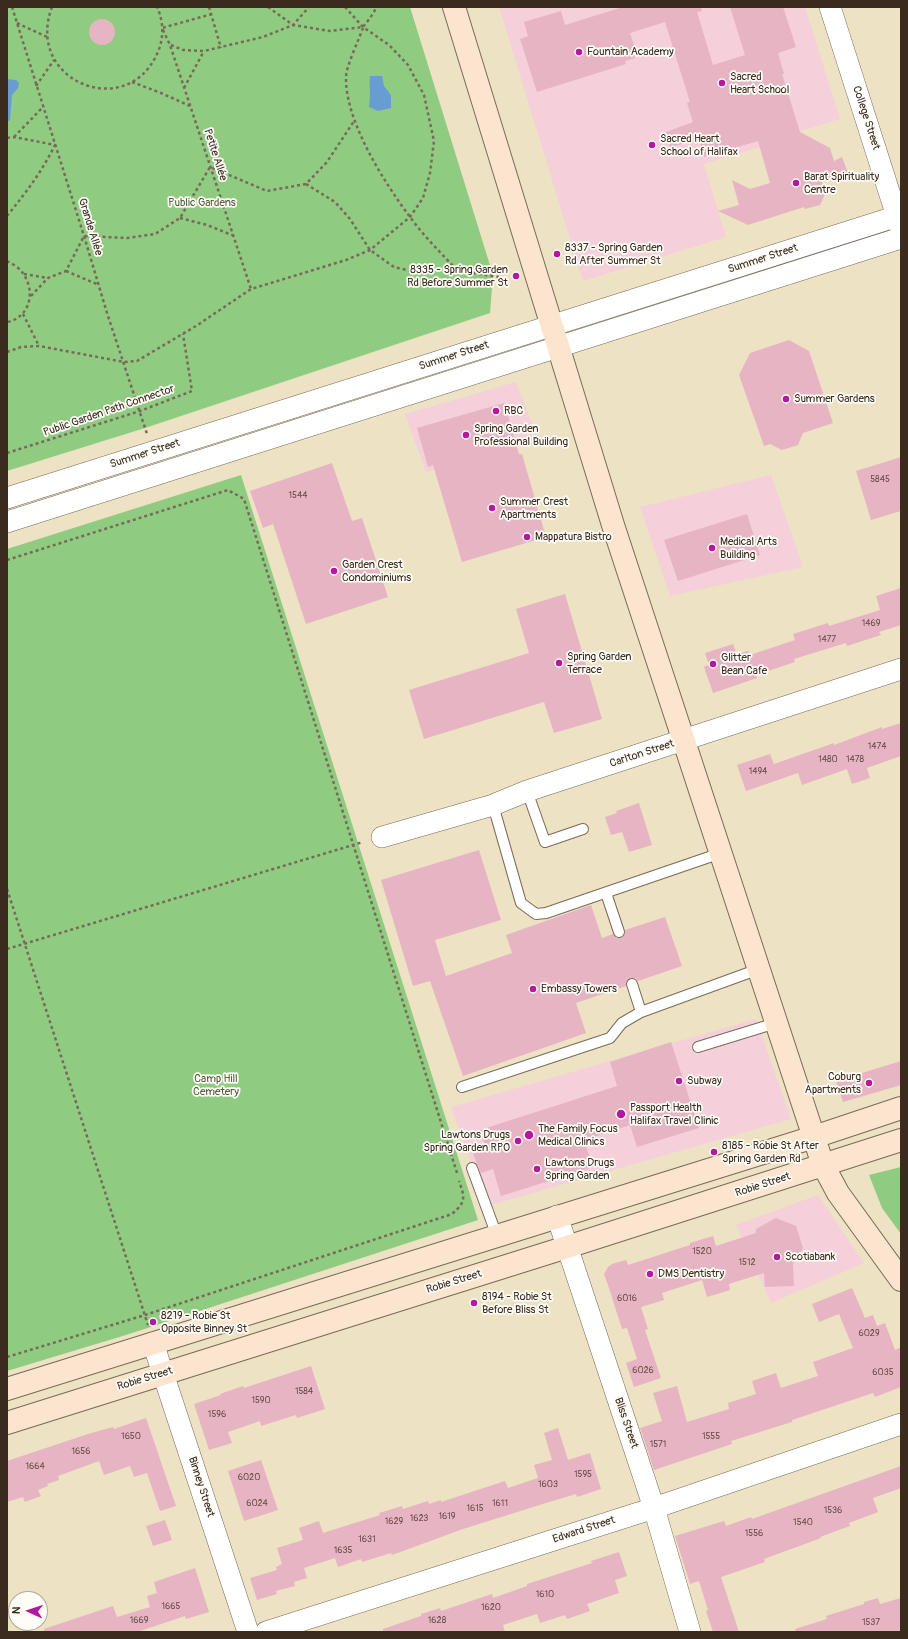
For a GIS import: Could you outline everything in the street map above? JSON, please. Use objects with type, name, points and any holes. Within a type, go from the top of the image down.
[{"type":"main road","points":[[454,7],[553,325],[613,525],[823,1165],[838,1193],[901,1280]]},
{"type":"main road","points":[[7,1389],[814,1137],[901,1108]]},
{"type":"main road","name":"Robie Street","points":[[7,1422],[567,1247],[901,1140]]},
{"type":"street","name":"College Street","points":[[830,7],[900,220]]},
{"type":"street","name":"Summer Street","points":[[7,498],[553,325],[900,220]]},
{"type":"street","name":"Summer Street","points":[[7,522],[901,238]]},
{"type":"street","name":"Carlton Street","points":[[382,838],[493,805],[527,791],[901,669]]},
{"type":"street","name":"Bliss Street","points":[[557,1216],[654,1508],[690,1632]]},
{"type":"street","name":"Binney Street","points":[[153,1343],[248,1632]]},
{"type":"street","name":"Edward Street","points":[[266,1632],[654,1508],[901,1424]]},
{"type":"lane","points":[[527,791],[545,842],[583,829]]},
{"type":"lane","points":[[493,805],[521,903],[536,914],[546,913],[720,853]]},
{"type":"lane","points":[[606,893],[619,932]]},
{"type":"lane","points":[[462,1087],[610,1038],[622,1023],[641,1012],[759,969]]},
{"type":"lane","points":[[632,984],[641,1012]]},
{"type":"lane","points":[[698,1047],[776,1023]]},
{"type":"lane","points":[[472,1168],[497,1236]]},
{"type":"path","name":"Grande Allée","points":[[12,7],[36,86],[44,106],[107,313],[140,411],[152,452]]},
{"type":"path","points":[[52,7],[47,22],[47,38],[54,60],[67,75],[85,86],[100,89],[117,88],[132,82],[143,74],[153,63],[160,46],[162,28],[160,13],[157,7]]},
{"type":"path","points":[[210,7],[221,48]]},
{"type":"path","points":[[268,7],[293,25],[330,31],[363,27]]},
{"type":"path","points":[[170,45],[184,50],[204,51],[264,37],[293,25],[309,7]]},
{"type":"path","points":[[7,352],[21,347],[38,346],[124,362],[137,361],[183,334],[251,289],[346,260],[370,250],[410,217],[423,198],[431,167],[434,141],[424,95],[408,65],[389,45],[363,27],[345,7]]},
{"type":"path","points":[[377,7],[363,27],[346,75],[347,95],[354,120],[375,164],[410,217],[454,268]]},
{"type":"path","points":[[162,28],[212,14]]},
{"type":"path","points":[[17,23],[47,38]]},
{"type":"path","name":"Petite Allée","points":[[162,28],[170,45],[251,289]]},
{"type":"path","points":[[184,88],[204,51]]},
{"type":"path","points":[[36,86],[54,60]]},
{"type":"path","points":[[132,82],[190,106]]},
{"type":"path","points":[[14,137],[44,106]]},
{"type":"path","points":[[7,322],[23,314],[31,296],[48,278],[66,270],[84,236],[127,238],[155,234],[180,218],[210,167],[267,191],[306,184],[327,162],[354,120]]},
{"type":"path","points":[[7,138],[14,137],[56,145],[33,184],[7,216]]},
{"type":"path","points":[[306,184],[335,202],[350,219],[370,250],[394,267],[419,274],[454,268],[466,272],[499,277]]},
{"type":"path","points":[[180,218],[207,225],[233,235]]},
{"type":"path","points":[[7,261],[24,274],[29,284],[31,296]]},
{"type":"path","points":[[66,270],[99,285]]},
{"type":"path","points":[[24,274],[48,278]]},
{"type":"path","points":[[23,314],[38,346]]},
{"type":"path","name":"Public Garden Path Connector","points":[[7,453],[140,411],[192,391],[183,334]]},
{"type":"path","points":[[7,560],[228,490],[244,499],[464,1197],[462,1206],[452,1214],[145,1315],[7,1357]]},
{"type":"path","points":[[7,949],[354,845]]},
{"type":"path","points":[[7,889],[153,1343]]},
{"type":"shaded area","name":"Sacred Heart School of Halifax","points":[[499,7],[805,7],[840,119],[762,143],[763,146],[704,164],[726,237],[583,281]]},
{"type":"shaded area","points":[[516,382],[538,439],[426,472],[405,414]]},
{"type":"shaded area","points":[[771,475],[803,567],[670,596],[640,507]]},
{"type":"shaded area","points":[[756,1019],[791,1119],[487,1206],[451,1107]]},
{"type":"shaded area","points":[[818,1195],[864,1263],[771,1303],[736,1225]]},
{"type":"green space","name":"Public Gardens","points":[[7,7],[410,7],[493,275],[490,313],[145,428],[7,471]]},
{"type":"green space","name":"Camp Hill Cemetery","points":[[241,475],[478,1220],[126,1335],[7,1371],[7,549]]},
{"type":"green space","points":[[901,1167],[901,1234],[882,1208],[869,1175]]},
{"type":"water","points":[[370,76],[382,76],[384,86],[391,95],[391,108],[378,111],[369,107]]},
{"type":"water","points":[[7,79],[16,80],[19,83],[18,88],[12,95],[10,120],[7,122]]},
{"type":"building","points":[[623,7],[701,7],[702,11],[697,12],[713,65],[745,55],[730,7],[783,7],[796,47],[778,53],[784,74],[782,74],[800,132],[830,148],[834,161],[842,157],[848,173],[822,182],[826,192],[820,205],[805,209],[804,207],[748,225],[718,211],[739,205],[732,180],[750,189],[770,183],[758,141],[704,157],[699,140],[670,147],[666,132],[693,122],[687,103],[690,102],[665,22],[630,33],[634,46],[632,47],[635,58],[625,61],[626,64],[537,92],[520,39],[528,36],[524,22],[561,11],[565,25]]},
{"type":"building","points":[[102,19],[111,23],[115,32],[111,41],[102,45],[93,41],[89,32],[93,23]]},
{"type":"building","name":"Summer Gardens","points":[[789,340],[809,351],[833,423],[803,433],[798,445],[782,450],[770,444],[764,446],[739,375],[750,353]]},
{"type":"building","name":"Summer Crest Apartments","points":[[504,403],[519,454],[522,454],[546,537],[462,562],[433,465],[428,467],[417,428]]},
{"type":"building","points":[[901,457],[901,511],[871,520],[856,471]]},
{"type":"building","points":[[332,463],[352,521],[362,518],[388,597],[306,624],[273,524],[263,528],[250,491]]},
{"type":"building","name":"Medical Arts Building","points":[[747,514],[760,555],[678,581],[664,540]]},
{"type":"building","points":[[901,588],[901,625],[879,632],[881,635],[847,646],[846,643],[794,659],[795,662],[756,675],[757,678],[713,693],[704,667],[709,665],[705,653],[733,644],[737,654],[748,651],[750,655],[795,640],[793,634],[828,623],[829,626],[880,610],[876,596]]},
{"type":"building","name":"Spring Garden Terrace","points":[[565,594],[602,719],[554,733],[544,702],[424,739],[409,690],[529,653],[516,609]]},
{"type":"building","points":[[901,723],[901,756],[867,768],[870,778],[852,784],[847,769],[802,785],[798,773],[746,791],[737,765],[770,754],[774,764],[834,743],[834,745],[882,727],[882,729]]},
{"type":"building","points":[[639,803],[652,845],[629,852],[622,832],[611,835],[605,817],[617,813],[616,811]]},
{"type":"building","name":"Embassy Towers","points":[[479,850],[501,920],[435,940],[446,976],[512,953],[506,935],[591,905],[602,938],[613,934],[617,938],[621,938],[625,934],[625,930],[665,917],[682,966],[638,981],[634,978],[630,978],[626,982],[626,986],[576,1003],[586,1033],[463,1076],[430,981],[413,986],[381,880]]},
{"type":"building","points":[[671,1042],[699,1128],[637,1147],[630,1125],[584,1140],[593,1167],[501,1196],[493,1169],[481,1173],[473,1154],[486,1149],[480,1130],[617,1086],[610,1062]]},
{"type":"building","name":"Coburg Apartments","points":[[901,1061],[901,1085],[843,1102],[836,1081]]},
{"type":"building","points":[[776,1218],[796,1226],[803,1248],[793,1264],[794,1286],[765,1287],[764,1273],[729,1284],[730,1290],[707,1297],[702,1280],[662,1293],[664,1300],[641,1307],[648,1329],[645,1330],[661,1378],[634,1387],[626,1363],[637,1359],[627,1328],[622,1329],[604,1274],[608,1267],[612,1264],[626,1260],[628,1265],[713,1236],[716,1246],[756,1233],[756,1229]]},
{"type":"building","points":[[852,1288],[865,1318],[873,1315],[877,1326],[885,1323],[895,1350],[901,1347],[901,1387],[875,1397],[873,1393],[792,1420],[792,1422],[731,1441],[732,1444],[654,1470],[640,1428],[662,1421],[653,1393],[677,1386],[687,1422],[729,1409],[728,1403],[756,1394],[752,1381],[776,1373],[781,1388],[818,1376],[813,1362],[853,1348],[839,1314],[819,1322],[812,1304]]},
{"type":"building","points":[[311,1366],[325,1409],[297,1418],[296,1415],[261,1426],[260,1421],[228,1432],[232,1443],[209,1450],[194,1404],[243,1386],[244,1388]]},
{"type":"building","points":[[146,1418],[176,1506],[160,1511],[147,1473],[134,1477],[130,1466],[104,1475],[99,1461],[58,1476],[59,1480],[47,1484],[48,1486],[38,1490],[41,1496],[25,1502],[23,1497],[7,1502],[7,1461],[88,1434],[113,1427],[114,1429]]},
{"type":"building","points":[[558,1428],[568,1460],[590,1453],[601,1489],[577,1497],[576,1494],[463,1529],[392,1555],[391,1553],[362,1562],[361,1559],[338,1567],[335,1558],[304,1568],[307,1578],[294,1582],[295,1586],[276,1591],[277,1594],[257,1600],[250,1578],[277,1570],[276,1567],[282,1564],[277,1548],[303,1540],[299,1528],[319,1521],[323,1533],[380,1515],[379,1513],[402,1506],[403,1509],[428,1501],[429,1504],[441,1500],[441,1502],[505,1481],[508,1488],[538,1478],[534,1465],[552,1460],[544,1433]]},
{"type":"building","points":[[261,1460],[278,1510],[244,1521],[228,1471]]},
{"type":"building","points":[[901,1466],[901,1488],[873,1498],[878,1512],[849,1523],[850,1526],[820,1537],[821,1538],[764,1559],[765,1562],[721,1577],[739,1632],[713,1632],[699,1581],[690,1584],[675,1536],[724,1521],[726,1526],[751,1517],[752,1519]]},
{"type":"building","points":[[165,1520],[172,1540],[153,1546],[146,1526]]},
{"type":"building","points":[[619,1552],[627,1576],[615,1580],[619,1593],[587,1604],[590,1611],[567,1619],[565,1615],[540,1623],[537,1614],[503,1625],[505,1632],[383,1632],[383,1629],[421,1616],[421,1614],[440,1608],[441,1611],[492,1594],[493,1598],[527,1586],[527,1584],[592,1563],[591,1561]]},
{"type":"building","points":[[195,1568],[209,1612],[186,1619],[185,1616],[137,1632],[44,1632],[48,1631],[48,1628],[113,1606],[117,1617],[150,1607],[147,1596],[157,1593],[154,1582]]},
{"type":"building","points":[[878,1598],[880,1604],[901,1598],[901,1632],[796,1632],[795,1629],[827,1619],[826,1616]]},
{"type":"place","name":"Fountain Academy","points":[[579,52]]},
{"type":"place","name":"Sacred Heart School","points":[[722,83]]},
{"type":"place","name":"Sacred Heart School of Halifax","points":[[652,145]]},
{"type":"place","name":"Barat Spirituality Centre","points":[[796,183]]},
{"type":"place","name":"8337 - Spring Garden Rd After Summer St","points":[[557,254]]},
{"type":"place","name":"8335 - Spring Garden Rd Before Summer St","points":[[516,276]]},
{"type":"place","name":"Summer Gardens","points":[[786,399]]},
{"type":"place","name":"RBC","points":[[496,411]]},
{"type":"place","name":"Spring Garden Professional Building","points":[[466,435]]},
{"type":"place","name":"Summer Crest Apartments","points":[[492,508]]},
{"type":"place","name":"Mappatura Bistro","points":[[527,537]]},
{"type":"place","name":"Medical Arts Building","points":[[712,548]]},
{"type":"place","name":"Garden Crest Condominiums","points":[[334,571]]},
{"type":"place","name":"Spring Garden Terrace","points":[[559,663]]},
{"type":"place","name":"Glitter Bean Cafe","points":[[713,664]]},
{"type":"place","name":"Embassy Towers","points":[[533,989]]},
{"type":"place","name":"Subway","points":[[679,1081]]},
{"type":"place","name":"Coburg Apartments","points":[[869,1083]]},
{"type":"place","name":"Passport Health Halifax Travel Clinic","points":[[621,1114]]},
{"type":"place","name":"The Family Focus Medical Clinics","points":[[529,1135]]},
{"type":"place","name":"Lawtons Drugs Spring Garden RPO","points":[[518,1141]]},
{"type":"place","name":"8185 - Robie St After Spring Garden Rd","points":[[714,1152]]},
{"type":"place","name":"Lawtons Drugs Spring Garden","points":[[537,1169]]},
{"type":"place","name":"Scotiabank","points":[[777,1257]]},
{"type":"place","name":"DMS Dentistry","points":[[650,1274]]},
{"type":"place","name":"8194 - Robie St Before Bliss St","points":[[474,1303]]},
{"type":"place","name":"8219 - Robie St Opposite Binney St","points":[[153,1322]]}]
